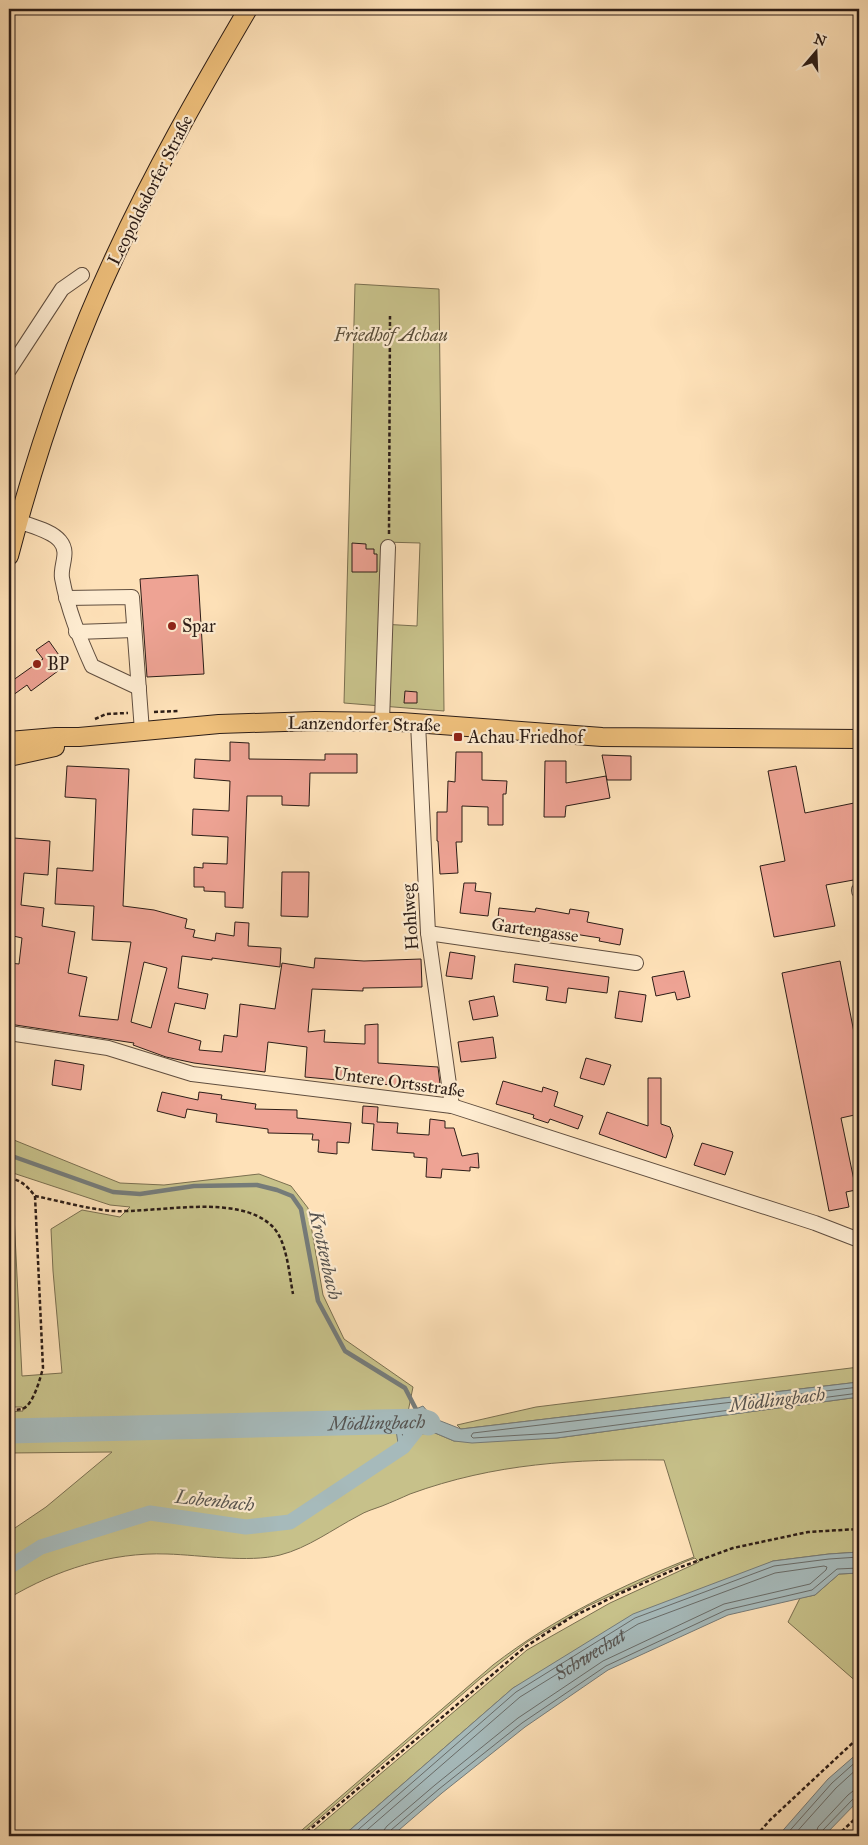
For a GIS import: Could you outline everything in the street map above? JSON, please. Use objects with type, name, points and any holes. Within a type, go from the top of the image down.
[{"type":"main road","name":"Leopoldsdorfer Straße","points":[[9,556],[14,531],[54,407],[115,255],[157,170],[248,9]]},
{"type":"main road","name":"Lanzendorfer Straße","points":[[78,737],[219,724],[382,721],[602,737],[859,739]]},
{"type":"main road","points":[[9,741],[78,737]]},
{"type":"main road","points":[[9,757],[57,746],[78,737]]},
{"type":"street","points":[[9,370],[62,289],[82,275]]},
{"type":"street","points":[[14,531],[49,534],[60,540],[66,552],[61,572],[66,598],[76,632],[92,666],[139,688]]},
{"type":"street","points":[[382,721],[388,547]]},
{"type":"street","points":[[66,598],[132,597],[142,731]]},
{"type":"street","points":[[76,632],[134,630]]},
{"type":"street","name":"Hohlweg","points":[[418,723],[428,933],[452,1106]]},
{"type":"street","name":"Gartengasse","points":[[428,933],[636,963]]},
{"type":"street","name":"Untere Ortsstraße","points":[[9,1033],[108,1048],[192,1074],[452,1106],[815,1222],[859,1240]]},
{"type":"path","points":[[388,547],[390,316]]},
{"type":"path","points":[[9,1178],[26,1184],[35,1196],[42,1368],[38,1385],[27,1405],[22,1409],[9,1410]]},
{"type":"path","points":[[35,1196],[112,1211],[208,1207],[234,1209],[261,1217],[274,1227],[284,1246],[294,1294]]},
{"type":"path","points":[[302,1836],[525,1647],[570,1618],[678,1568],[733,1548],[808,1532],[859,1529]]},
{"type":"path","points":[[756,1836],[770,1820],[859,1737]]},
{"type":"path","points":[[837,1836],[859,1815]]},
{"type":"green space","name":"Friedhof Achau","points":[[355,284],[439,289],[444,711],[344,703]],"holes":[[[384,542],[420,543],[417,626],[381,624]]]},
{"type":"green space","points":[[9,1138],[120,1183],[164,1185],[259,1174],[291,1186],[308,1208],[323,1295],[344,1339],[413,1387],[408,1412],[394,1418],[417,1434],[435,1433],[454,1441],[557,1438],[859,1397],[859,1552],[773,1561],[513,1688],[343,1836],[307,1836],[527,1650],[610,1603],[699,1562],[695,1558],[687,1561],[588,1606],[527,1642],[481,1678],[299,1836],[295,1836],[493,1665],[516,1648],[589,1604],[641,1579],[694,1557],[664,1460],[567,1462],[504,1469],[473,1475],[410,1494],[367,1511],[310,1543],[280,1555],[254,1558],[167,1554],[125,1556],[65,1571],[9,1598],[9,1532],[46,1507],[112,1452],[9,1453],[9,1412],[23,1411],[22,1407],[9,1407],[9,1215],[14,1215],[22,1376],[62,1373],[51,1229],[82,1210],[120,1217],[130,1207],[110,1205],[10,1172]]},
{"type":"green space","points":[[859,1367],[859,1382],[461,1429],[457,1425],[536,1407]]},
{"type":"green space","points":[[859,1573],[859,1684],[788,1622],[800,1598],[815,1595],[839,1574]]},
{"type":"water","points":[[859,1382],[859,1397],[557,1438],[472,1443],[454,1441],[435,1433],[417,1434],[410,1444],[398,1443],[394,1418],[423,1406],[433,1418],[461,1429]]},
{"type":"water","name":"Schwechat","points":[[859,1552],[859,1573],[839,1574],[815,1595],[728,1615],[608,1670],[525,1727],[442,1793],[392,1836],[343,1836],[513,1688],[633,1614],[773,1561]]},
{"type":"water","points":[[859,1752],[859,1800],[824,1836],[778,1836],[828,1779]]},
{"type":"building","points":[[352,543],[366,544],[366,549],[374,549],[374,554],[377,554],[377,572],[352,572]]},
{"type":"building","name":"Spar","points":[[198,575],[204,674],[147,677],[140,579]]},
{"type":"building","points":[[49,641],[66,665],[31,691],[27,685],[9,698],[9,683],[43,659],[36,650]]},
{"type":"building","points":[[405,691],[417,692],[417,703],[404,703]]},
{"type":"building","points":[[230,742],[249,743],[249,759],[325,760],[325,754],[357,754],[357,773],[310,773],[309,806],[282,805],[282,796],[247,796],[243,908],[225,907],[225,892],[204,891],[204,887],[194,887],[194,867],[203,868],[203,863],[227,864],[228,837],[192,835],[193,809],[229,811],[230,781],[194,778],[195,759],[230,761]]},
{"type":"building","points":[[456,752],[482,752],[482,780],[507,781],[506,794],[503,794],[503,825],[488,825],[488,807],[462,806],[462,842],[456,842],[458,873],[440,874],[437,812],[447,812],[448,781],[455,782]]},
{"type":"building","points":[[602,755],[631,756],[631,780],[607,780]]},
{"type":"building","points":[[545,761],[566,761],[566,783],[606,776],[610,798],[566,806],[565,817],[544,817]]},
{"type":"building","points":[[67,766],[129,769],[123,906],[154,910],[187,919],[185,928],[195,930],[193,937],[215,941],[216,933],[234,936],[235,922],[249,923],[248,946],[281,948],[280,967],[182,956],[178,988],[208,994],[205,1009],[175,1003],[168,1032],[201,1041],[199,1050],[222,1052],[224,1035],[237,1037],[240,1004],[275,1009],[282,963],[314,968],[315,958],[364,961],[421,959],[422,987],[363,988],[363,991],[312,989],[308,1032],[325,1030],[324,1042],[365,1044],[365,1025],[378,1024],[378,1063],[438,1067],[440,1084],[435,1089],[305,1077],[307,1047],[268,1042],[265,1072],[194,1063],[166,1057],[133,1045],[134,1043],[9,1024],[9,963],[19,964],[22,938],[9,935],[9,892],[14,838],[50,841],[48,875],[24,873],[21,905],[44,908],[42,926],[75,932],[68,973],[87,977],[79,1016],[118,1020],[131,942],[92,940],[94,906],[55,904],[57,868],[93,871],[96,799],[65,797]],"holes":[[[144,962],[167,968],[151,1028],[131,1022]]]},
{"type":"building","points":[[796,766],[805,813],[859,802],[859,879],[826,885],[835,926],[774,937],[760,866],[785,861],[768,771]]},
{"type":"building","points":[[282,872],[309,872],[308,917],[281,916]]},
{"type":"building","points":[[464,883],[476,883],[475,891],[491,893],[488,916],[460,913]]},
{"type":"building","points":[[499,908],[535,912],[536,908],[569,914],[570,909],[589,912],[587,922],[623,929],[620,945],[599,941],[600,938],[555,931],[521,927],[521,930],[497,928]]},
{"type":"building","points":[[450,952],[475,956],[472,979],[446,976]]},
{"type":"building","points":[[840,961],[859,1058],[859,1114],[841,1118],[856,1190],[846,1192],[849,1207],[829,1211],[782,973]]},
{"type":"building","points":[[515,964],[609,977],[607,993],[568,988],[566,1003],[546,1000],[548,987],[513,982]]},
{"type":"building","points":[[684,971],[690,997],[677,1000],[675,992],[656,996],[652,977]]},
{"type":"building","points":[[619,991],[646,995],[642,1022],[615,1018]]},
{"type":"building","points":[[494,996],[498,1016],[473,1020],[469,1001]]},
{"type":"building","points":[[493,1037],[496,1058],[461,1062],[458,1042]]},
{"type":"building","points":[[586,1058],[611,1065],[604,1085],[580,1078]]},
{"type":"building","points":[[55,1060],[84,1065],[81,1090],[52,1085]]},
{"type":"building","points":[[648,1078],[661,1078],[661,1124],[670,1127],[673,1136],[666,1158],[599,1134],[607,1112],[648,1126]]},
{"type":"building","points":[[503,1081],[542,1092],[543,1087],[558,1092],[554,1106],[583,1116],[578,1129],[550,1119],[548,1123],[533,1118],[534,1115],[496,1104]]},
{"type":"building","points":[[162,1092],[198,1100],[199,1092],[222,1095],[221,1099],[256,1104],[255,1109],[297,1110],[297,1118],[351,1123],[349,1143],[337,1142],[337,1154],[318,1152],[319,1140],[312,1140],[313,1134],[268,1133],[268,1129],[216,1122],[217,1114],[187,1109],[185,1118],[157,1111]]},
{"type":"building","points":[[363,1106],[378,1107],[377,1122],[398,1123],[397,1133],[429,1135],[430,1119],[445,1121],[445,1128],[454,1128],[462,1156],[478,1153],[479,1168],[470,1167],[470,1171],[442,1169],[441,1178],[426,1177],[427,1158],[414,1157],[414,1153],[372,1150],[374,1124],[362,1123]]},
{"type":"building","points":[[702,1143],[733,1152],[725,1175],[694,1165]]},
{"type":"waterway","name":"Krottenbach","points":[[9,1155],[113,1192],[140,1194],[194,1186],[257,1185],[292,1196],[301,1209],[318,1301],[345,1351],[405,1388],[418,1413]]},
{"type":"waterway","name":"Mödlingbach","points":[[9,1431],[422,1421],[428,1423]]},
{"type":"waterway","name":"Lobenbach","points":[[9,1567],[41,1547],[150,1513],[246,1527],[290,1522],[403,1447],[418,1428]]},
{"type":"place","name":"Spar","points":[[172,626]]},
{"type":"place","name":"BP","points":[[37,664]]},
{"type":"place","name":"Achau Friedhof","points":[[458,737]]}]
